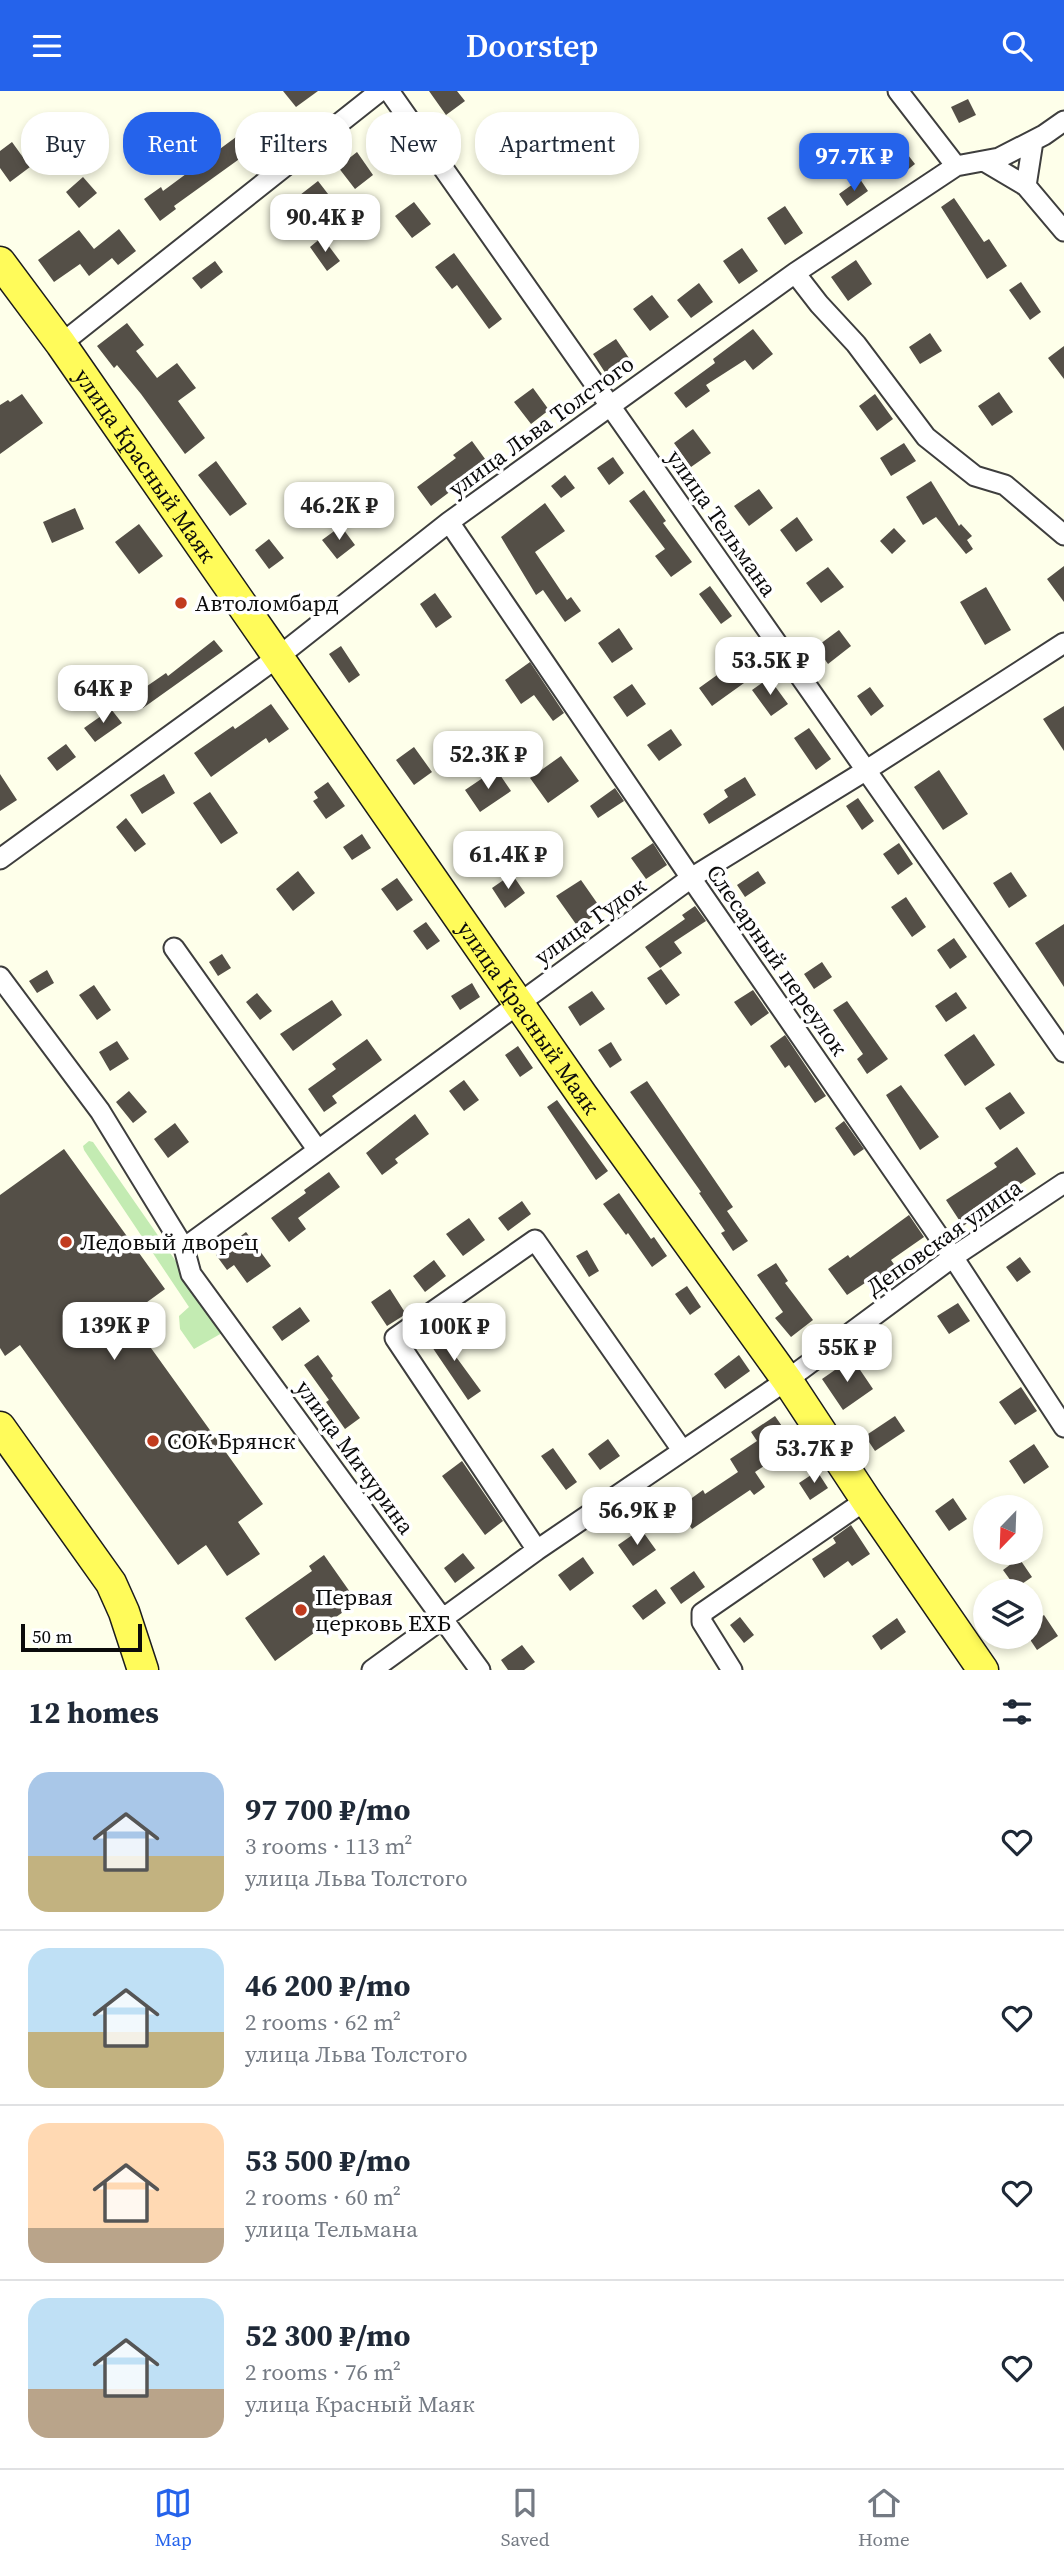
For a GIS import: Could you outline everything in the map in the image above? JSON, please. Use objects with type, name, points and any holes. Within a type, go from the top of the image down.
[{"type":"main road","name":"улица Красный Маяк","points":[[0,262],[61,344],[519,1003],[787,1380],[983,1670]]},
{"type":"main road","points":[[0,1427],[111,1583],[124,1612],[143,1670]]},
{"type":"street","points":[[61,344],[380,91]]},
{"type":"street","name":"улица Тельмана","points":[[389,91],[1064,1052]]},
{"type":"street","points":[[898,91],[956,166]]},
{"type":"street","name":"улица Льва Толстого","points":[[0,859],[278,657],[449,522],[795,273],[956,166],[999,158],[1064,121]]},
{"type":"street","points":[[1026,186],[1033,141]]},
{"type":"street","points":[[984,161],[1026,186],[1064,231]]},
{"type":"street","points":[[795,273],[856,344],[926,437],[975,476],[1005,485],[1064,535]]},
{"type":"street","name":"Слесарный переулок","points":[[449,522],[953,1257],[1064,1427]]},
{"type":"street","name":"улица Гудок","points":[[184,1248],[691,878],[868,770],[1064,643]]},
{"type":"street","points":[[174,948],[317,1149]]},
{"type":"street","points":[[0,977],[100,1111],[184,1248]]},
{"type":"street","name":"Деповская улица","points":[[372,1670],[537,1550],[787,1380],[953,1257],[1064,1183]]},
{"type":"street","points":[[537,1550],[395,1338],[535,1240],[682,1450]]},
{"type":"street","name":"улица Мичурина","points":[[184,1248],[191,1274],[480,1670]]},
{"type":"street","points":[[732,1670],[702,1622],[702,1613],[866,1500]]},
{"type":"green space","points":[[89,1141],[93,1142],[223,1329],[222,1333],[194,1349],[180,1329],[179,1316],[189,1307],[84,1150],[83,1146]]},
{"type":"building","points":[[283,91],[318,91],[296,107]]},
{"type":"building","points":[[429,91],[457,91],[465,101],[450,112],[444,112]]},
{"type":"building","points":[[968,99],[976,115],[959,123],[951,107]]},
{"type":"building","points":[[235,138],[235,162],[221,172],[221,148]]},
{"type":"building","points":[[12,142],[21,154],[21,174],[10,182],[0,168],[0,151]]},
{"type":"building","points":[[898,142],[915,164],[897,178],[880,156]]},
{"type":"building","points":[[357,152],[366,165],[366,175],[373,175],[355,189],[344,175],[352,175],[352,156]]},
{"type":"building","points":[[185,175],[217,175],[174,206],[176,209],[160,221],[144,199],[161,187],[163,191]]},
{"type":"building","points":[[83,177],[97,193],[79,208],[66,192]]},
{"type":"building","points":[[860,179],[868,191],[847,206],[839,194]]},
{"type":"building","points":[[318,181],[335,203],[316,217],[300,195]]},
{"type":"building","points":[[954,198],[984,242],[989,239],[1007,266],[987,279],[941,207]]},
{"type":"building","points":[[414,202],[431,224],[412,238],[395,216]]},
{"type":"building","points":[[785,206],[803,233],[785,245],[767,218]]},
{"type":"building","points":[[119,229],[136,251],[118,265],[112,258],[89,276],[80,264],[54,282],[38,260],[79,230],[94,249]]},
{"type":"building","points":[[322,237],[340,261],[327,271],[310,247]]},
{"type":"building","points":[[742,248],[758,271],[739,284],[723,261]]},
{"type":"building","points":[[454,253],[502,319],[489,329],[457,285],[452,289],[435,267]]},
{"type":"building","points":[[856,260],[872,284],[848,301],[831,277]]},
{"type":"building","points":[[215,261],[223,272],[201,289],[192,278]]},
{"type":"building","points":[[1021,282],[1041,312],[1030,320],[1009,290]]},
{"type":"building","points":[[699,283],[713,302],[691,318],[677,300]]},
{"type":"building","points":[[652,295],[669,317],[650,331],[633,309]]},
{"type":"building","points":[[127,323],[144,345],[136,351],[157,378],[177,363],[196,388],[178,401],[205,438],[185,454],[141,394],[117,365],[114,368],[97,346]]},
{"type":"building","points":[[753,329],[773,354],[753,370],[745,360],[706,385],[710,391],[686,408],[674,393],[715,363],[713,359]]},
{"type":"building","points":[[930,333],[942,351],[920,364],[909,347]]},
{"type":"building","points":[[616,339],[629,358],[606,374],[593,354]]},
{"type":"building","points":[[1064,346],[1064,379],[1048,358]]},
{"type":"building","points":[[533,388],[549,410],[531,424],[514,402]]},
{"type":"building","points":[[999,392],[1013,412],[992,426],[978,406]]},
{"type":"building","points":[[22,394],[43,423],[0,454],[0,405]]},
{"type":"building","points":[[875,394],[893,419],[877,431],[859,406]]},
{"type":"building","points":[[693,429],[711,453],[691,467],[674,443]]},
{"type":"building","points":[[472,441],[488,463],[431,506],[417,487],[456,458],[453,455]]},
{"type":"building","points":[[904,443],[916,461],[891,476],[880,458]]},
{"type":"building","points":[[613,457],[624,473],[609,485],[597,468]]},
{"type":"building","points":[[216,461],[247,504],[230,516],[198,475]]},
{"type":"building","points":[[565,475],[575,488],[561,498],[551,486]]},
{"type":"building","points":[[931,481],[959,526],[961,524],[972,536],[967,540],[973,549],[966,554],[936,517],[923,525],[906,497]]},
{"type":"building","points":[[759,489],[773,508],[749,526],[734,506]]},
{"type":"building","points":[[644,490],[666,521],[663,523],[692,562],[671,577],[655,556],[665,549],[629,501]]},
{"type":"building","points":[[545,503],[565,531],[535,552],[567,600],[571,597],[581,611],[565,622],[543,590],[536,595],[501,537]]},
{"type":"building","points":[[75,508],[84,529],[52,543],[43,522]]},
{"type":"building","points":[[797,517],[813,540],[796,552],[780,530]]},
{"type":"building","points":[[139,524],[163,556],[139,574],[115,542]]},
{"type":"building","points":[[341,526],[355,545],[337,559],[322,540]]},
{"type":"building","points":[[894,528],[906,541],[892,554],[880,541]]},
{"type":"building","points":[[269,539],[284,558],[269,569],[255,550]]},
{"type":"building","points":[[1064,566],[1064,602],[1047,579]]},
{"type":"building","points":[[828,567],[844,587],[821,603],[806,583]]},
{"type":"building","points":[[710,586],[732,616],[721,624],[699,594]]},
{"type":"building","points":[[986,587],[1011,630],[985,645],[960,602]]},
{"type":"building","points":[[435,593],[452,617],[436,628],[420,604]]},
{"type":"building","points":[[619,628],[633,649],[612,663],[598,643]]},
{"type":"building","points":[[839,630],[851,646],[828,664],[816,647]]},
{"type":"building","points":[[214,640],[223,651],[143,708],[134,695],[166,673],[168,676]]},
{"type":"building","points":[[341,646],[360,675],[349,683],[329,654]]},
{"type":"building","points":[[738,660],[751,678],[712,706],[699,688]]},
{"type":"building","points":[[530,662],[564,713],[553,721],[534,695],[521,704],[505,680]]},
{"type":"building","points":[[769,678],[788,704],[771,716],[752,690]]},
{"type":"building","points":[[632,684],[646,704],[627,717],[613,697]]},
{"type":"building","points":[[870,687],[884,706],[871,716],[857,696]]},
{"type":"building","points":[[271,704],[289,729],[269,743],[266,738],[211,777],[194,753]]},
{"type":"building","points":[[1064,706],[1064,751],[1043,719]]},
{"type":"building","points":[[111,709],[122,723],[95,742],[84,728]]},
{"type":"building","points":[[809,728],[831,759],[816,770],[794,738]]},
{"type":"building","points":[[671,729],[682,745],[659,761],[647,745]]},
{"type":"building","points":[[66,744],[76,757],[57,771],[47,758]]},
{"type":"building","points":[[414,747],[432,772],[414,785],[396,760]]},
{"type":"building","points":[[561,756],[579,781],[548,803],[530,778]]},
{"type":"building","points":[[496,769],[511,791],[480,812],[465,790]]},
{"type":"building","points":[[939,770],[968,814],[943,830],[914,787]]},
{"type":"building","points":[[0,774],[17,800],[0,811]]},
{"type":"building","points":[[164,774],[175,793],[142,814],[130,795]]},
{"type":"building","points":[[745,777],[756,795],[709,824],[703,814],[728,797],[724,790]]},
{"type":"building","points":[[328,782],[345,806],[326,819],[313,801],[318,798],[314,792]]},
{"type":"building","points":[[615,788],[624,801],[598,818],[590,806]]},
{"type":"building","points":[[210,792],[238,833],[221,844],[193,803]]},
{"type":"building","points":[[858,798],[874,821],[862,830],[846,806]]},
{"type":"building","points":[[126,818],[146,844],[135,852],[116,827]]},
{"type":"building","points":[[362,834],[371,848],[352,860],[343,847]]},
{"type":"building","points":[[653,843],[667,865],[646,879],[631,858]]},
{"type":"building","points":[[899,843],[913,864],[898,875],[883,854]]},
{"type":"building","points":[[298,871],[315,893],[293,911],[276,889]]},
{"type":"building","points":[[758,871],[766,883],[745,897],[737,885]]},
{"type":"building","points":[[1011,872],[1027,896],[1009,908],[993,883]]},
{"type":"building","points":[[512,874],[525,893],[505,908],[492,888]]},
{"type":"building","points":[[397,878],[413,900],[397,911],[381,889]]},
{"type":"building","points":[[581,880],[602,910],[578,927],[556,896]]},
{"type":"building","points":[[906,897],[926,927],[912,937],[891,907]]},
{"type":"building","points":[[695,906],[706,921],[674,942],[682,953],[660,968],[645,947],[685,919],[682,915]]},
{"type":"building","points":[[426,922],[440,941],[427,950],[413,931]]},
{"type":"building","points":[[1064,924],[1064,987],[1035,943]]},
{"type":"building","points":[[954,938],[967,957],[950,969],[937,950]]},
{"type":"building","points":[[222,954],[231,968],[218,976],[209,962]]},
{"type":"building","points":[[822,962],[832,977],[814,989],[804,974]]},
{"type":"building","points":[[661,969],[680,995],[666,1005],[647,978]]},
{"type":"building","points":[[47,970],[54,983],[37,993],[29,981]]},
{"type":"building","points":[[472,983],[480,997],[460,1010],[451,996]]},
{"type":"building","points":[[94,985],[111,1010],[97,1020],[79,995]]},
{"type":"building","points":[[753,990],[769,1013],[751,1026],[734,1002]]},
{"type":"building","points":[[592,991],[605,1009],[580,1026],[568,1007]]},
{"type":"building","points":[[956,992],[967,1008],[946,1022],[935,1006]]},
{"type":"building","points":[[257,993],[272,1011],[260,1020],[246,1002]]},
{"type":"building","points":[[332,1000],[342,1015],[293,1051],[280,1034]]},
{"type":"building","points":[[847,1001],[888,1059],[867,1074],[857,1059],[863,1054],[833,1010]]},
{"type":"building","points":[[974,1034],[995,1065],[965,1086],[944,1055]]},
{"type":"building","points":[[785,1035],[826,1096],[815,1103],[789,1065],[785,1068],[770,1046]]},
{"type":"building","points":[[367,1039],[382,1060],[332,1096],[337,1103],[324,1112],[308,1089],[336,1069],[332,1064]]},
{"type":"building","points":[[117,1041],[129,1059],[110,1071],[99,1052]]},
{"type":"building","points":[[611,1042],[622,1060],[610,1068],[598,1050]]},
{"type":"building","points":[[518,1046],[533,1068],[520,1077],[505,1055]]},
{"type":"building","points":[[464,1080],[479,1100],[464,1111],[449,1091]]},
{"type":"building","points":[[647,1081],[733,1207],[727,1211],[748,1241],[733,1251],[721,1233],[725,1231],[699,1193],[701,1192],[630,1092]]},
{"type":"building","points":[[901,1085],[939,1137],[920,1150],[886,1095]]},
{"type":"building","points":[[129,1091],[147,1112],[133,1123],[116,1102]]},
{"type":"building","points":[[1010,1092],[1025,1113],[1000,1130],[985,1108]]},
{"type":"building","points":[[557,1100],[608,1171],[596,1180],[547,1107]]},
{"type":"building","points":[[415,1114],[429,1134],[395,1159],[398,1163],[382,1175],[366,1153]]},
{"type":"building","points":[[844,1121],[864,1149],[854,1156],[835,1128]]},
{"type":"building","points":[[175,1123],[189,1142],[168,1158],[154,1139]]},
{"type":"building","points":[[1017,1147],[1036,1174],[1013,1189],[1010,1185],[973,1209],[978,1216],[963,1226],[946,1200],[997,1167],[994,1163]]},
{"type":"building","points":[[64,1149],[165,1289],[128,1316],[263,1504],[238,1522],[260,1554],[227,1576],[206,1545],[178,1565],[20,1345],[5,1356],[0,1348],[0,1195]]},
{"type":"building","points":[[329,1172],[340,1187],[298,1218],[306,1229],[289,1242],[271,1218],[306,1193],[304,1190]]},
{"type":"building","points":[[619,1193],[651,1239],[654,1237],[667,1256],[652,1267],[603,1204]]},
{"type":"building","points":[[522,1201],[531,1214],[508,1231],[498,1218]]},
{"type":"building","points":[[909,1215],[924,1237],[891,1260],[896,1267],[879,1278],[877,1275],[847,1295],[828,1269],[848,1255],[850,1258]]},
{"type":"building","points":[[469,1218],[485,1240],[463,1256],[446,1234]]},
{"type":"building","points":[[246,1232],[271,1266],[247,1283],[234,1265],[227,1270],[216,1255]]},
{"type":"building","points":[[587,1250],[599,1271],[589,1277],[576,1256]]},
{"type":"building","points":[[1020,1257],[1031,1272],[1017,1282],[1006,1267]]},
{"type":"building","points":[[434,1260],[446,1276],[425,1292],[413,1276]]},
{"type":"building","points":[[776,1263],[788,1281],[785,1283],[813,1320],[791,1337],[775,1318],[783,1312],[757,1275]]},
{"type":"building","points":[[687,1286],[701,1307],[690,1315],[675,1294]]},
{"type":"building","points":[[390,1289],[406,1314],[387,1326],[371,1302]]},
{"type":"building","points":[[958,1303],[970,1321],[949,1334],[937,1316]]},
{"type":"building","points":[[300,1307],[310,1321],[282,1341],[272,1327]]},
{"type":"building","points":[[445,1328],[461,1349],[454,1354],[481,1391],[468,1400],[428,1341]]},
{"type":"building","points":[[318,1355],[360,1418],[345,1429],[326,1402],[329,1400],[304,1365]]},
{"type":"building","points":[[739,1355],[750,1371],[725,1389],[714,1374]]},
{"type":"building","points":[[852,1358],[873,1389],[843,1410],[822,1379]]},
{"type":"building","points":[[1021,1387],[1037,1411],[1015,1425],[999,1402]]},
{"type":"building","points":[[775,1416],[795,1445],[755,1472],[765,1487],[754,1495],[750,1490],[692,1529],[678,1508],[703,1490],[705,1494],[738,1472],[730,1459],[757,1441],[751,1432]]},
{"type":"building","points":[[895,1416],[905,1431],[875,1451],[865,1436]]},
{"type":"building","points":[[608,1439],[620,1456],[600,1470],[588,1454]]},
{"type":"building","points":[[1034,1444],[1049,1467],[1024,1484],[1009,1461]]},
{"type":"building","points":[[553,1448],[577,1482],[566,1490],[541,1456]]},
{"type":"building","points":[[462,1461],[503,1521],[485,1535],[442,1476]]},
{"type":"building","points":[[817,1471],[828,1488],[810,1500],[799,1483]]},
{"type":"building","points":[[953,1498],[967,1519],[949,1531],[935,1511]]},
{"type":"building","points":[[851,1525],[870,1554],[852,1566],[848,1561],[824,1578],[812,1559],[836,1543],[833,1538]]},
{"type":"building","points":[[641,1529],[656,1550],[633,1566],[618,1545]]},
{"type":"building","points":[[463,1553],[475,1568],[455,1583],[444,1568]]},
{"type":"building","name":"Первая церковь ЕХБ","points":[[324,1555],[357,1602],[275,1661],[245,1618],[312,1571],[309,1566]]},
{"type":"building","points":[[583,1557],[594,1573],[570,1591],[558,1575]]},
{"type":"building","points":[[1010,1565],[1024,1565],[1032,1577],[1010,1579],[1003,1570]]},
{"type":"building","points":[[694,1571],[705,1587],[681,1604],[670,1588]]},
{"type":"building","points":[[656,1589],[666,1603],[643,1620],[632,1606]]},
{"type":"building","points":[[1043,1616],[1058,1636],[1043,1646]]},
{"type":"building","points":[[740,1617],[754,1635],[744,1643],[730,1625]]},
{"type":"building","points":[[897,1618],[906,1632],[881,1650],[872,1636]]},
{"type":"building","points":[[522,1645],[535,1662],[524,1670],[508,1670],[501,1660]]},
{"type":"place","name":"Автоломбард","points":[[181,603]]},
{"type":"place","name":"Ледовый дворец","points":[[66,1242]]},
{"type":"place","name":"СОК Брянск","points":[[153,1441]]},
{"type":"place","name":"Первая церковь ЕХБ","points":[[301,1610]]}]
